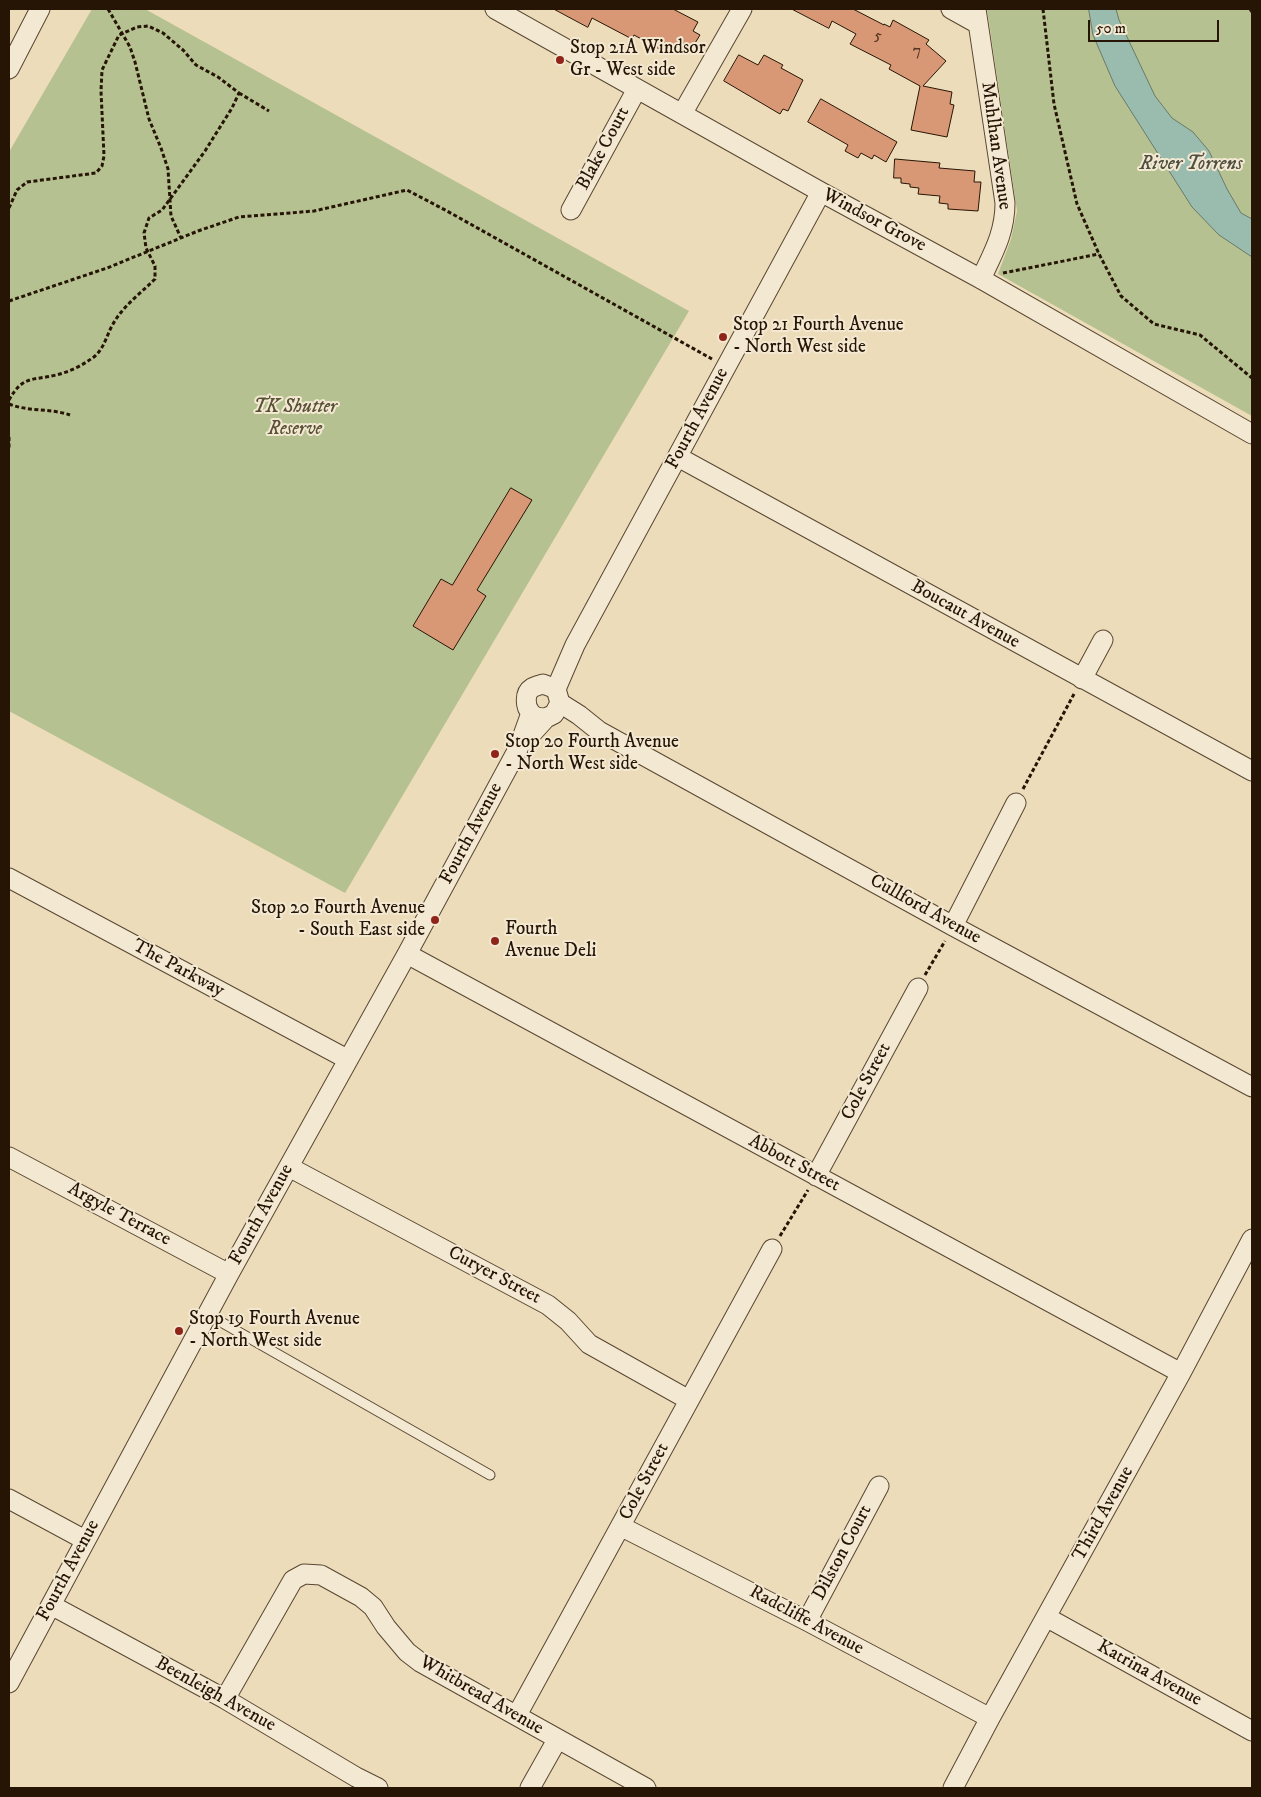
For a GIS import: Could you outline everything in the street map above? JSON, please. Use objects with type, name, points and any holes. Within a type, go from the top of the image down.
[{"type":"street","points":[[9,69],[40,9]]},
{"type":"street","points":[[682,114],[742,9]]},
{"type":"street","points":[[951,9],[977,16]]},
{"type":"street","name":"Windsor Grove","points":[[504,11],[637,89],[981,279],[1252,434]]},
{"type":"street","name":"Muhlhan Avenue","points":[[977,16],[1006,203],[1005,221],[981,279]]},
{"type":"street","name":"Blake Court","points":[[571,210],[637,89]]},
{"type":"street","name":"Fourth Avenue","points":[[9,1683],[207,1314],[347,1059],[407,954],[518,749],[548,704],[575,646],[821,192]]},
{"type":"street","name":"Boucaut Avenue","points":[[678,457],[1252,771]]},
{"type":"street","points":[[1082,679],[1103,640]]},
{"type":"street","name":"Cullford Avenue","points":[[548,704],[579,714],[599,731],[953,926],[1252,1087]]},
{"type":"street","points":[[953,926],[1016,803]]},
{"type":"street","name":"The Parkway","points":[[9,878],[347,1059]]},
{"type":"street","name":"Abbott Street","points":[[407,954],[1181,1373]]},
{"type":"street","name":"Cole Street","points":[[816,1176],[918,988]]},
{"type":"street","name":"Argyle Terrace","points":[[9,1156],[229,1274]]},
{"type":"street","name":"Curyer Street","points":[[289,1167],[548,1306],[568,1321],[589,1344],[689,1400]]},
{"type":"street","name":"Third Avenue","points":[[953,1788],[1181,1373],[1252,1239]]},
{"type":"street","name":"Cole Street","points":[[517,1715],[622,1526],[772,1248]]},
{"type":"street","name":"Dilston Court","points":[[806,1621],[879,1486]]},
{"type":"street","points":[[9,1499],[85,1540]]},
{"type":"street","name":"Radcliffe Avenue","points":[[622,1526],[990,1718]]},
{"type":"street","name":"Whitbread Avenue","points":[[225,1699],[293,1580],[304,1574],[321,1575],[360,1597],[373,1607],[406,1652],[420,1662],[646,1788]]},
{"type":"street","name":"Beenleigh Avenue","points":[[51,1606],[225,1699],[356,1777],[378,1788]]},
{"type":"street","name":"Katrina Avenue","points":[[1046,1617],[1252,1731]]},
{"type":"street","points":[[530,1788],[557,1740]]},
{"type":"lane","points":[[207,1314],[490,1475]]},
{"type":"path","points":[[108,9],[135,62],[149,119],[168,169],[171,216],[181,238]]},
{"type":"path","points":[[1043,9],[1054,104],[1077,204],[1098,254],[1121,296],[1154,324],[1200,335],[1252,378]]},
{"type":"path","points":[[9,208],[17,190],[28,182],[96,173],[102,166],[104,156],[100,91],[102,70],[119,35],[137,27],[148,26],[163,33],[183,50],[196,65],[218,77],[239,93],[269,111]]},
{"type":"path","points":[[70,415],[22,409],[9,402],[20,384],[32,379],[55,376],[94,358],[106,342],[112,324],[126,307],[155,279],[156,266],[148,252],[144,233],[149,218],[162,210],[205,151],[232,108],[239,93]]},
{"type":"path","points":[[9,301],[81,277],[239,217],[314,211],[407,190],[727,367]]},
{"type":"path","points":[[981,279],[1008,271],[1098,254]]},
{"type":"path","points":[[9,437],[9,449]]},
{"type":"path","points":[[1016,803],[1082,679]]},
{"type":"path","points":[[918,988],[953,926]]},
{"type":"path","points":[[772,1248],[816,1176]]},
{"type":"green space","name":"TK Shutter Reserve","points":[[92,9],[145,9],[689,311],[345,893],[9,711],[9,152]]},
{"type":"green space","points":[[987,9],[1252,9],[1252,416],[998,274],[1011,239],[1017,211]]},
{"type":"water","name":"River Torrens","points":[[1089,9],[1116,9],[1119,20],[1155,96],[1172,118],[1193,132],[1209,151],[1241,213],[1252,219],[1252,257],[1219,235],[1192,207],[1115,86],[1093,35]]},
{"type":"building","points":[[554,9],[673,9],[698,22],[693,31],[700,35],[692,48],[680,42],[675,49],[668,46],[665,52],[634,35],[632,39],[592,18],[588,27]]},
{"type":"building","points":[[792,9],[853,9],[890,27],[893,20],[929,40],[926,44],[946,61],[923,86],[952,92],[950,104],[954,105],[947,137],[911,130],[920,86],[889,69],[891,65],[850,44],[856,34],[832,21],[829,28]]},
{"type":"building","points":[[739,55],[758,65],[764,55],[783,65],[781,68],[803,80],[788,111],[783,109],[780,114],[724,81]]},
{"type":"building","points":[[821,99],[897,142],[886,162],[874,155],[872,159],[861,153],[858,158],[845,151],[848,145],[808,122]]},
{"type":"building","points":[[895,159],[940,163],[939,168],[975,171],[974,182],[981,182],[978,211],[948,209],[948,204],[939,203],[940,196],[918,194],[919,188],[901,183],[901,178],[894,178]]},
{"type":"building","points":[[511,488],[532,500],[477,590],[486,596],[453,650],[413,626],[441,579],[452,585]]},
{"type":"place","name":"Stop 21A Windsor Gr - West side","points":[[560,60]]},
{"type":"place","name":"Stop 21 Fourth Avenue - North West side","points":[[723,337]]},
{"type":"place","name":"Stop 20 Fourth Avenue - North West side","points":[[495,754]]},
{"type":"place","name":"Stop 20 Fourth Avenue - South East side","points":[[435,920]]},
{"type":"place","name":"Fourth Avenue Deli","points":[[495,941]]},
{"type":"place","name":"Stop 19 Fourth Avenue - North West side","points":[[179,1331]]}]
